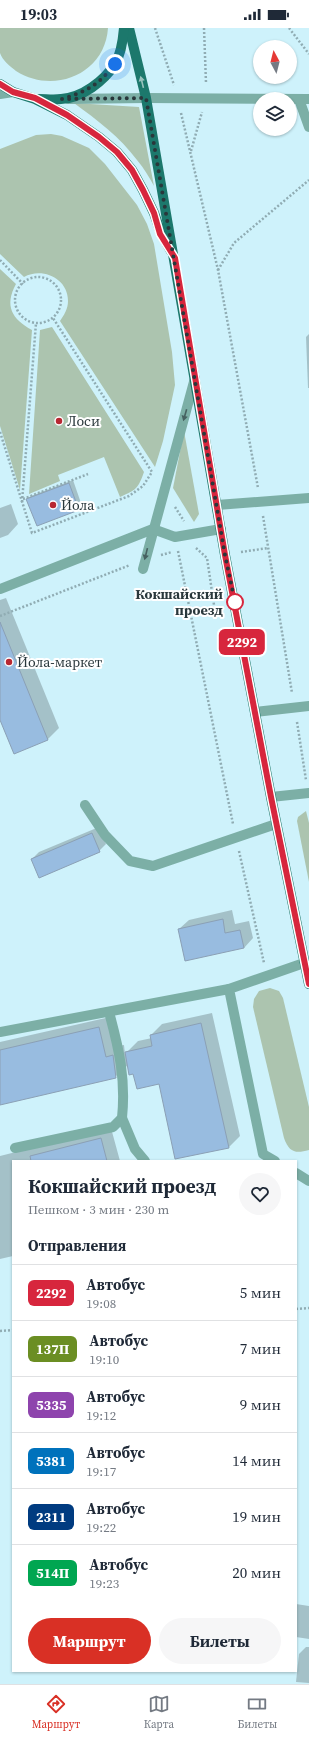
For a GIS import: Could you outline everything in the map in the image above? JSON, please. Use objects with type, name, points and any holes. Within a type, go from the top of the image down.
[{"type":"main road","points":[[35,98],[62,99],[83,93],[103,80],[115,64],[122,43],[124,28]]},
{"type":"main road","points":[[129,28],[146,98],[221,529],[276,824],[309,984]]},
{"type":"main road","points":[[0,84],[13,92],[35,98],[67,115],[99,137],[117,152],[132,170],[143,190],[154,213],[160,234],[175,258]]},
{"type":"street","points":[[0,94],[13,92]]},
{"type":"street","points":[[62,99],[304,99],[309,127]]},
{"type":"street","points":[[144,564],[195,378]]},
{"type":"street","points":[[217,505],[309,498]]},
{"type":"street","points":[[0,589],[153,529],[175,538],[221,529]]},
{"type":"street","points":[[255,712],[309,706]]},
{"type":"street","points":[[271,797],[309,793]]},
{"type":"street","points":[[85,805],[105,835],[130,861],[154,866],[276,824]]},
{"type":"street","points":[[0,1032],[229,989],[304,963]]},
{"type":"street","points":[[229,989],[263,1154],[273,1160]]},
{"type":"street","points":[[109,1012],[120,1051],[124,1098],[122,1118],[135,1149],[144,1160]]},
{"type":"street","points":[[16,1148],[113,1127],[122,1118]]},
{"type":"street","points":[[297,1174],[309,1181]]},
{"type":"path","points":[[156,28],[178,98],[218,270],[260,502],[293,701]]},
{"type":"path","points":[[289,28],[309,54]]},
{"type":"path","points":[[218,270],[234,243],[309,180]]},
{"type":"path","points":[[0,260],[23,284]]},
{"type":"path","points":[[33,278],[43,278],[56,286],[61,297],[60,308],[53,318],[42,323],[36,323],[28,321],[21,316],[15,303],[16,294],[23,284],[33,278]]},
{"type":"path","points":[[0,432],[32,534],[128,496],[143,486],[152,472],[53,318]]},
{"type":"path","points":[[22,504],[36,323]]},
{"type":"path","points":[[23,499],[88,474]]},
{"type":"path","points":[[173,504],[188,527]]},
{"type":"path","points":[[191,544],[207,558],[214,605]]},
{"type":"path","points":[[0,616],[144,564],[184,547]]},
{"type":"path","points":[[241,552],[268,548]]},
{"type":"path","points":[[178,550],[236,838],[267,976]]},
{"type":"path","points":[[296,716],[309,793]]},
{"type":"path","points":[[297,1309],[309,1308]]},
{"type":"path","points":[[0,1331],[12,1330]]},
{"type":"green space","points":[[0,28],[108,28],[105,44],[98,58],[88,68],[75,76],[61,80],[46,81],[31,78],[16,71],[5,61],[0,53]]},
{"type":"green space","points":[[74,103],[139,107],[154,186],[142,166],[116,136]]},
{"type":"green space","points":[[51,134],[62,136],[89,148],[105,164],[137,205],[147,224],[154,244],[172,352],[175,385],[163,441],[155,467],[60,321],[66,312],[68,304],[67,293],[64,286],[53,277],[46,274],[38,273],[24,277],[0,254],[0,149],[36,135]]},
{"type":"green space","points":[[0,269],[16,284],[12,292],[12,311],[19,321],[32,330],[20,490],[0,426]]},
{"type":"green space","points":[[52,327],[144,472],[138,486],[130,493],[120,497],[104,457],[58,475],[60,481],[29,494],[40,330]]},
{"type":"green space","points":[[184,431],[199,514],[194,522],[173,488]]},
{"type":"green space","points":[[306,811],[309,823],[309,882],[297,821],[298,817]]},
{"type":"green space","points":[[270,988],[279,991],[283,998],[309,1107],[309,1150],[300,1152],[290,1149],[284,1138],[253,1007],[254,999],[259,991]]},
{"type":"building","name":"Йола","points":[[69,483],[79,510],[37,526],[26,499]]},
{"type":"building","points":[[0,622],[48,740],[14,754],[0,720]]},
{"type":"building","points":[[92,833],[100,852],[39,878],[31,859]]},
{"type":"building","points":[[223,919],[225,933],[240,930],[244,948],[185,961],[178,929]]},
{"type":"building","points":[[201,1023],[229,1148],[175,1159],[159,1084],[137,1089],[133,1074],[129,1075],[125,1052],[152,1046],[150,1035]]},
{"type":"building","points":[[99,1027],[106,1057],[113,1055],[116,1078],[0,1105],[0,1050]]},
{"type":"building","points":[[101,1138],[107,1160],[31,1160],[30,1156]]},
{"type":"bus line","name":"2292","points":[[0,84],[13,92],[35,98],[67,115],[99,137],[117,152],[132,170],[143,190],[154,213],[160,234],[175,258],[225,555],[271,797],[309,984]]},
{"type":"place","name":"Лоси","points":[[59,421]]},
{"type":"place","name":"Йола","points":[[53,505]]},
{"type":"place","name":"Кокшайский проезд","points":[[235,602]]},
{"type":"place","name":"Йола-маркет","points":[[9,662]]},
{"type":"route","points":[[115,64],[103,80],[83,93],[62,99],[146,98],[175,258],[225,555],[235,602]]}]
